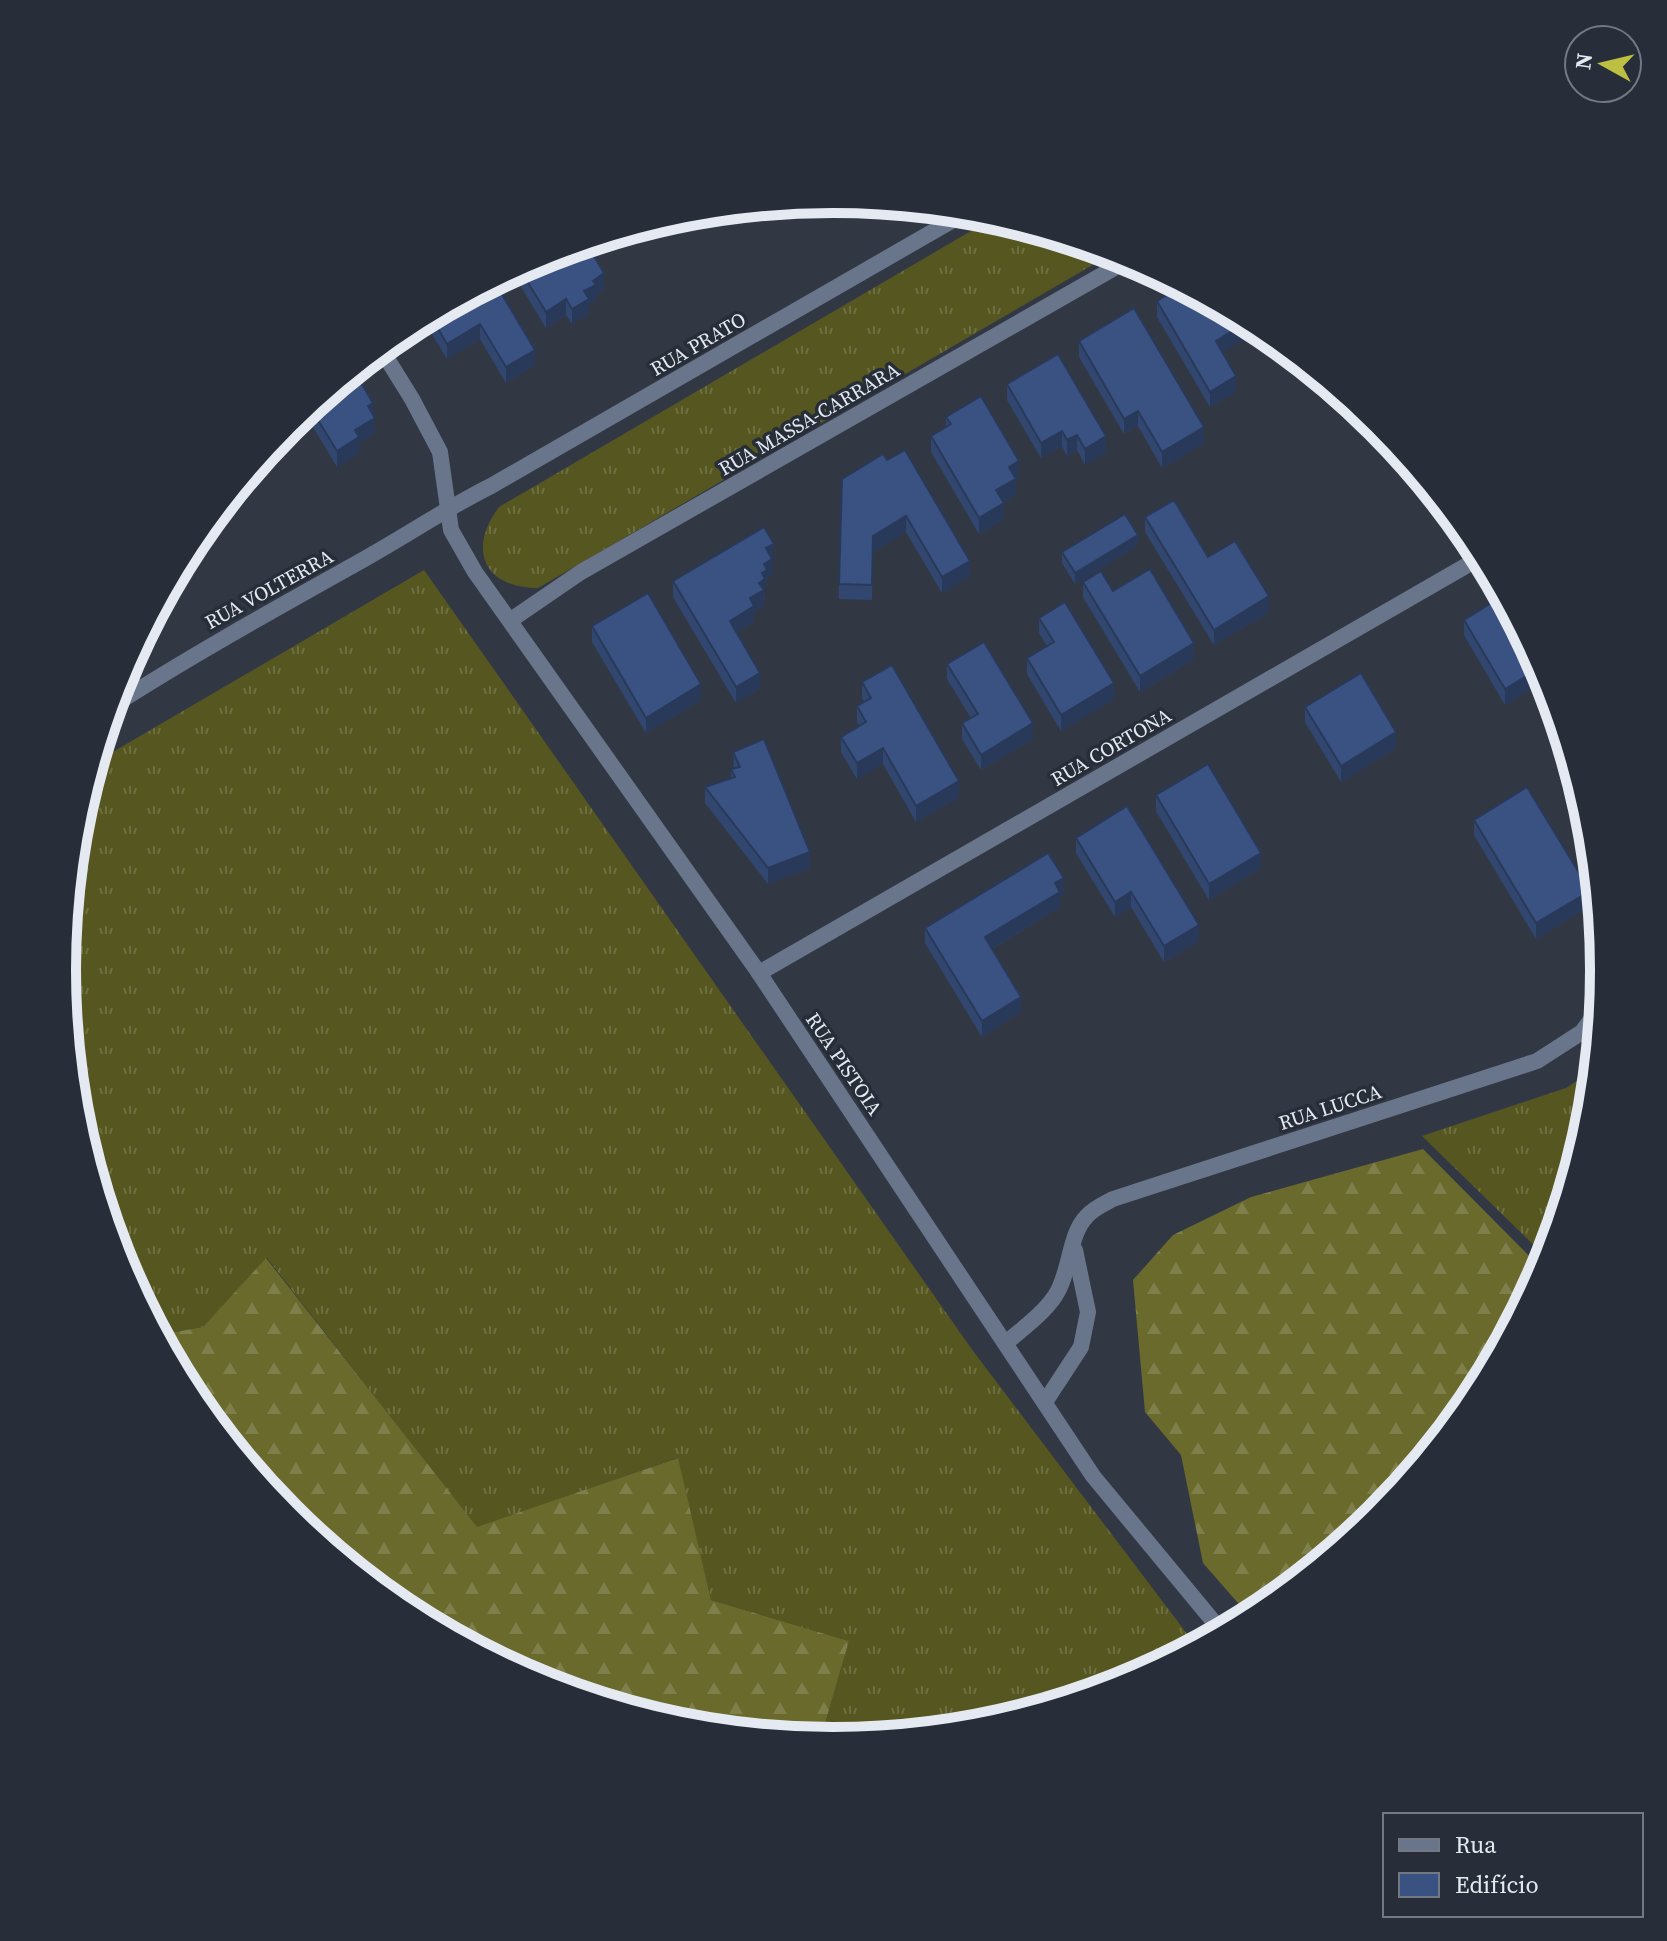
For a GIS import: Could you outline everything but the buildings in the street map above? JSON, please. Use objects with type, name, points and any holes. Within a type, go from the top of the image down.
[{"type":"street","name":"RUA PRATO","points":[[448,508],[949,222]]},
{"type":"street","name":"RUA MASSA-CARRARA","points":[[511,620],[581,572],[1115,268]]},
{"type":"street","name":"RUA PISTOIA","points":[[387,359],[440,452],[451,530],[475,572],[759,973],[1093,1476],[1216,1624]]},
{"type":"street","name":"RUA VOLTERRA","points":[[128,696],[196,653],[363,560],[448,508]]},
{"type":"street","name":"RUA CORTONA","points":[[759,973],[1471,563]]},
{"type":"street","name":"RUA LUCCA","points":[[1006,1343],[1045,1309],[1056,1294],[1085,1217],[1097,1208],[1127,1192],[1537,1061],[1582,1032],[1589,1023]]},
{"type":"street","points":[[1045,1402],[1081,1347],[1084,1335],[1088,1312],[1074,1244]]},
{"type":"green space","points":[[977,227],[1030,239],[1099,261],[538,588],[505,581],[493,573],[486,563],[484,537],[499,507]]},
{"type":"green space","points":[[424,570],[973,1351],[1191,1638],[1123,1670],[1030,1702],[932,1722],[824,1728],[849,1641],[711,1600],[677,1458],[477,1528],[267,1258],[203,1327],[169,1333],[116,1214],[102,1167],[82,1069],[76,970],[82,872],[108,755]]},
{"type":"green space","points":[[1584,1076],[1565,1167],[1537,1249],[1422,1136],[1566,1088]]},
{"type":"green space","points":[[1423,1149],[1533,1260],[1490,1349],[1434,1432],[1403,1470],[1333,1540],[1242,1608],[1203,1563],[1181,1455],[1145,1412],[1133,1280],[1173,1235],[1251,1197]]},
{"type":"green space","points":[[266,1258],[477,1527],[678,1458],[711,1600],[849,1641],[824,1728],[735,1722],[637,1702],[590,1688],[498,1650],[413,1600],[334,1540],[264,1470],[233,1432],[169,1333],[203,1327]]}]
